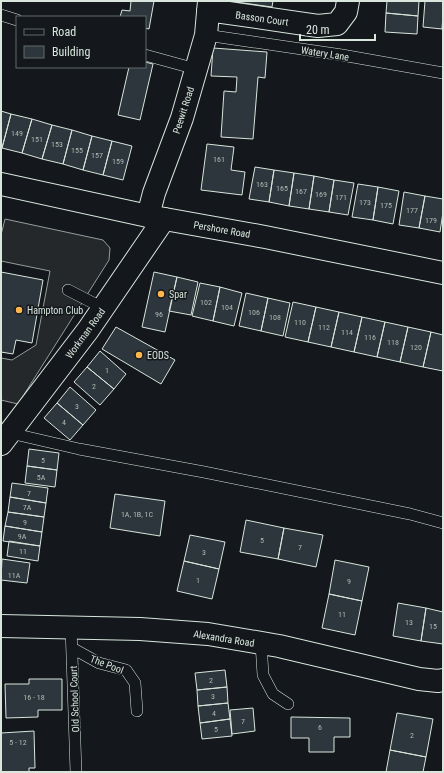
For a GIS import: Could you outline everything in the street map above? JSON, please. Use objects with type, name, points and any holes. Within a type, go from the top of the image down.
[{"type":"street","name":"Basson Court","points":[[209,5],[318,26],[337,24],[346,12],[348,1]]},
{"type":"street","name":"Peewit Road","points":[[156,218],[154,193],[182,118],[206,35],[209,5]]},
{"type":"street","name":"Pershore Road","points":[[1,184],[156,218],[264,237],[443,273]]},
{"type":"street","name":"Workman Road","points":[[6,438],[103,308],[156,218]]},
{"type":"street","name":"Alexandra Road","points":[[1,626],[140,629],[208,634],[279,646],[419,679],[438,681],[443,680]]},
{"type":"lane","points":[[1,16],[16,20]]},
{"type":"lane","name":"Watery Lane","points":[[206,35],[342,55],[443,73]]},
{"type":"lane","points":[[146,55],[196,69]]},
{"type":"lane","points":[[68,290],[103,308]]},
{"type":"lane","points":[[6,438],[79,449],[204,472],[402,512],[443,523]]},
{"type":"lane","name":"Old School Court","points":[[71,627],[76,772]]},
{"type":"lane","points":[[261,643],[263,675],[273,694],[288,704]]},
{"type":"lane","name":"The Pool","points":[[72,648],[99,664],[126,670],[135,683],[137,711]]},
{"type":"shaded area","points":[[5,219],[103,240],[110,248],[109,260],[18,404],[1,400],[1,358],[12,360],[36,345],[50,271],[1,261],[1,235]]},
{"type":"building","points":[[131,1],[154,1],[149,29],[146,28],[146,16],[120,16],[122,10],[130,11]]},
{"type":"building","points":[[236,1],[273,1],[272,7]]},
{"type":"building","points":[[387,1],[419,1],[418,16],[386,13]]},
{"type":"building","points":[[425,1],[443,1],[442,29],[423,27]]},
{"type":"building","points":[[386,13],[418,16],[417,34],[385,32]]},
{"type":"building","points":[[213,48],[267,52],[265,78],[258,77],[253,139],[221,137],[224,91],[236,92],[237,77],[211,76]]},
{"type":"building","points":[[146,62],[153,64],[140,120],[118,115],[129,68],[146,68]]},
{"type":"building","points":[[1,111],[11,114],[2,148],[1,147]]},
{"type":"building","points":[[11,114],[32,119],[22,153],[2,148]]},
{"type":"building","points":[[32,119],[52,125],[42,159],[22,153]]},
{"type":"building","points":[[52,125],[72,130],[63,164],[42,159]]},
{"type":"building","points":[[72,130],[92,136],[83,170],[63,164]]},
{"type":"building","points":[[92,136],[112,141],[103,175],[83,170]]},
{"type":"building","points":[[112,141],[132,146],[123,180],[103,175]]},
{"type":"building","points":[[207,144],[234,147],[231,170],[245,172],[242,195],[201,190]]},
{"type":"building","points":[[255,167],[274,170],[269,202],[249,199]]},
{"type":"building","points":[[274,170],[294,173],[289,206],[269,202]]},
{"type":"building","points":[[294,173],[314,176],[309,209],[289,206]]},
{"type":"building","points":[[314,176],[334,180],[329,212],[309,209]]},
{"type":"building","points":[[334,180],[354,183],[348,215],[329,212]]},
{"type":"building","points":[[358,184],[378,187],[373,220],[352,217]]},
{"type":"building","points":[[378,187],[399,191],[393,224],[373,220]]},
{"type":"building","points":[[404,192],[425,196],[419,228],[399,225]]},
{"type":"building","points":[[425,196],[443,199],[440,232],[419,228]]},
{"type":"building","name":"Hampton Club","points":[[1,272],[43,280],[32,343],[16,340],[13,354],[1,352]]},
{"type":"building","name":"Spar","points":[[154,272],[177,277],[165,332],[142,327]]},
{"type":"building","points":[[177,277],[198,282],[191,315],[169,311]]},
{"type":"building","points":[[200,283],[220,287],[213,321],[192,316]]},
{"type":"building","points":[[220,287],[242,293],[234,326],[213,321]]},
{"type":"building","points":[[246,293],[268,298],[261,331],[239,326]]},
{"type":"building","points":[[268,298],[290,303],[283,336],[261,331]]},
{"type":"building","points":[[293,302],[316,307],[308,342],[285,337]]},
{"type":"building","points":[[316,307],[339,312],[331,347],[308,342]]},
{"type":"building","points":[[339,312],[362,317],[354,352],[331,347]]},
{"type":"building","points":[[362,317],[385,322],[377,357],[354,352]]},
{"type":"building","points":[[385,322],[408,327],[400,362],[377,357]]},
{"type":"building","name":"EODS","points":[[116,327],[175,360],[161,384],[102,349]]},
{"type":"building","points":[[408,327],[431,332],[423,367],[400,362]]},
{"type":"building","points":[[431,332],[443,335],[443,371],[423,367]]},
{"type":"building","points":[[100,351],[126,374],[114,389],[87,367]]},
{"type":"building","points":[[87,367],[114,389],[100,405],[74,382]]},
{"type":"building","points":[[70,387],[96,410],[83,425],[57,403]]},
{"type":"building","points":[[57,403],[83,425],[70,440],[44,418]]},
{"type":"building","points":[[29,449],[59,453],[57,470],[27,466]]},
{"type":"building","points":[[27,466],[57,470],[55,487],[25,483]]},
{"type":"building","points":[[12,483],[48,488],[46,503],[10,497]]},
{"type":"building","points":[[115,494],[165,501],[160,536],[110,528]]},
{"type":"building","points":[[10,497],[46,503],[44,517],[8,512]]},
{"type":"building","points":[[8,512],[44,517],[42,532],[5,526]]},
{"type":"building","points":[[246,520],[284,528],[278,559],[240,552]]},
{"type":"building","points":[[5,526],[42,532],[40,546],[3,541]]},
{"type":"building","points":[[284,528],[323,535],[316,567],[278,559]]},
{"type":"building","points":[[190,535],[225,542],[219,569],[184,561]]},
{"type":"building","points":[[9,541],[40,546],[38,561],[7,556]]},
{"type":"building","points":[[2,559],[30,563],[27,583],[1,580]]},
{"type":"building","points":[[335,560],[369,567],[362,601],[329,594]]},
{"type":"building","points":[[184,561],[219,569],[212,599],[177,591]]},
{"type":"building","points":[[329,594],[362,601],[355,635],[322,628]]},
{"type":"building","points":[[398,603],[426,608],[421,641],[393,636]]},
{"type":"building","points":[[426,608],[443,612],[443,644],[421,641]]},
{"type":"building","points":[[225,670],[227,687],[197,690],[195,673]]},
{"type":"building","points":[[29,679],[62,679],[62,710],[38,710],[38,717],[6,718],[5,684],[29,684]]},
{"type":"building","points":[[227,687],[228,703],[198,706],[197,690]]},
{"type":"building","points":[[228,703],[230,719],[200,723],[198,706]]},
{"type":"building","points":[[253,708],[255,731],[232,734],[230,710]]},
{"type":"building","points":[[397,713],[433,719],[426,757],[390,750]]},
{"type":"building","points":[[291,717],[350,718],[350,737],[334,737],[334,752],[309,752],[309,738],[291,738]]},
{"type":"building","points":[[230,719],[232,736],[202,739],[200,723]]},
{"type":"building","points":[[34,731],[35,768],[29,768],[29,772],[1,772],[1,733]]},
{"type":"building","points":[[390,750],[426,757],[423,772],[386,772]]},
{"type":"place","name":"Spar","points":[[161,294]]},
{"type":"place","name":"Hampton Club","points":[[19,310]]},
{"type":"place","name":"EODS","points":[[139,355]]}]
